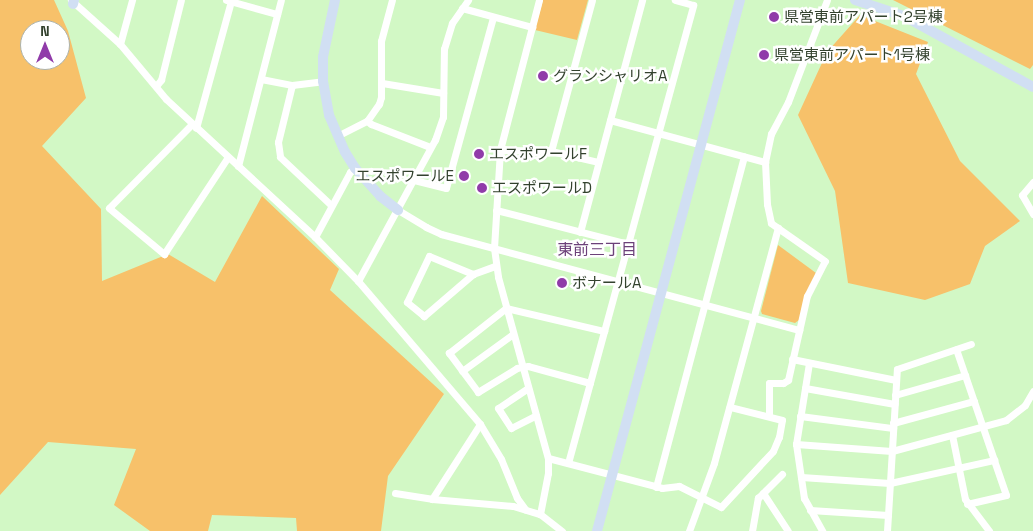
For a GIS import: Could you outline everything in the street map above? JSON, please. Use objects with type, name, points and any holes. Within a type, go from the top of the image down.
[{"type":"street","points":[[120,44],[132,0]]},
{"type":"street","points":[[156,86],[160,80],[181,0]]},
{"type":"street","points":[[238,166],[281,0]]},
{"type":"street","points":[[334,0],[324,47],[323,81],[330,115],[337,136],[355,168],[380,196],[398,210],[426,228],[441,234],[799,330]]},
{"type":"street","points":[[337,136],[367,121],[379,104],[382,83],[381,41],[392,0]]},
{"type":"street","points":[[358,281],[414,180],[443,117],[444,49],[452,23],[468,0]]},
{"type":"street","points":[[539,0],[500,150],[494,248],[495,266],[548,458],[548,473],[540,514]]},
{"type":"street","points":[[551,151],[592,0]]},
{"type":"street","points":[[580,232],[642,0]]},
{"type":"street","points":[[568,463],[693,5],[675,0]]},
{"type":"street","points":[[597,531],[740,0]]},
{"type":"street","points":[[769,416],[769,383],[783,383],[788,380],[808,296],[825,261],[771,223],[767,204],[765,162],[771,134],[788,102],[827,0]]},
{"type":"street","points":[[855,0],[910,20],[1033,87]]},
{"type":"street","points":[[73,1],[120,44],[166,99],[315,237],[358,281],[480,424],[501,459],[517,498],[526,509]]},
{"type":"street","points":[[228,157],[164,254],[109,208],[194,126],[228,1],[277,14]]},
{"type":"street","points":[[462,8],[532,27]]},
{"type":"street","points":[[414,180],[446,188],[493,17]]},
{"type":"street","points":[[260,79],[292,84],[323,81]]},
{"type":"street","points":[[382,83],[442,93]]},
{"type":"street","points":[[292,84],[278,142],[280,157],[331,205]]},
{"type":"street","points":[[610,120],[765,162]]},
{"type":"street","points":[[367,121],[430,147]]},
{"type":"street","points":[[500,150],[551,151],[598,162]]},
{"type":"street","points":[[656,487],[744,156]]},
{"type":"street","points":[[315,237],[350,172],[355,168]]},
{"type":"street","points":[[1033,182],[1022,195],[1033,214]]},
{"type":"street","points":[[496,210],[628,244]]},
{"type":"street","points":[[689,531],[714,463],[778,228]]},
{"type":"street","points":[[473,274],[429,256],[407,302],[424,316],[473,274],[495,266]]},
{"type":"street","points":[[506,308],[604,332]]},
{"type":"street","points":[[506,308],[449,353],[478,392],[522,367],[528,366],[590,382]]},
{"type":"street","points":[[462,371],[513,334]]},
{"type":"street","points":[[887,531],[897,369],[971,344]]},
{"type":"street","points":[[956,349],[1006,495],[967,504]]},
{"type":"street","points":[[792,359],[896,380]]},
{"type":"street","points":[[809,363],[796,444],[804,498],[822,531]]},
{"type":"street","points":[[895,395],[965,375]]},
{"type":"street","points":[[528,388],[498,408],[511,428],[536,415]]},
{"type":"street","points":[[805,388],[894,404]]},
{"type":"street","points":[[796,444],[892,451],[1006,420],[1025,405],[1033,390]]},
{"type":"street","points":[[800,416],[893,426],[974,401]]},
{"type":"street","points":[[548,458],[656,487],[679,486],[720,507],[764,463],[773,451],[779,437],[782,420],[730,407]]},
{"type":"street","points":[[432,499],[480,424]]},
{"type":"street","points":[[952,435],[967,504],[989,531]]},
{"type":"street","points":[[800,477],[890,483],[994,460]]},
{"type":"street","points":[[752,531],[758,498],[782,474]]},
{"type":"street","points":[[395,493],[432,499],[513,506],[540,514],[562,531]]},
{"type":"street","points":[[763,493],[788,531]]},
{"type":"street","points":[[810,510],[888,515]]},
{"type":"shaded area","points":[[0,0],[54,0],[63,20],[20,20],[20,70],[70,70],[70,38],[86,98],[42,146],[101,209],[102,281],[168,254],[215,282],[262,196],[339,269],[330,290],[444,394],[388,476],[381,531],[297,531],[296,518],[212,515],[208,531],[150,531],[114,505],[136,449],[48,442],[0,495]]},
{"type":"shaded area","points":[[543,0],[588,0],[577,40],[535,30]]},
{"type":"shaded area","points":[[893,0],[1033,0],[1033,65],[1030,69]]},
{"type":"shaded area","points":[[860,15],[928,42],[916,74],[960,161],[1020,221],[985,246],[970,284],[925,300],[848,283],[835,191],[798,115],[827,52]]},
{"type":"shaded area","points":[[778,245],[816,273],[799,320],[795,323],[762,314],[761,311]]},
{"type":"place","name":"県営東前アパート2号棟","points":[[774,17]]},
{"type":"place","name":"県営東前アパート1号棟","points":[[764,55]]},
{"type":"place","name":"グランシャリオA","points":[[543,76]]},
{"type":"place","name":"エスポワールF","points":[[479,154]]},
{"type":"place","name":"エスポワールE","points":[[464,176]]},
{"type":"place","name":"エスポワールD","points":[[482,188]]},
{"type":"place","name":"ボナールA","points":[[562,283]]},
{"type":"district","name":"東前三丁目","points":[[597,250]]}]
